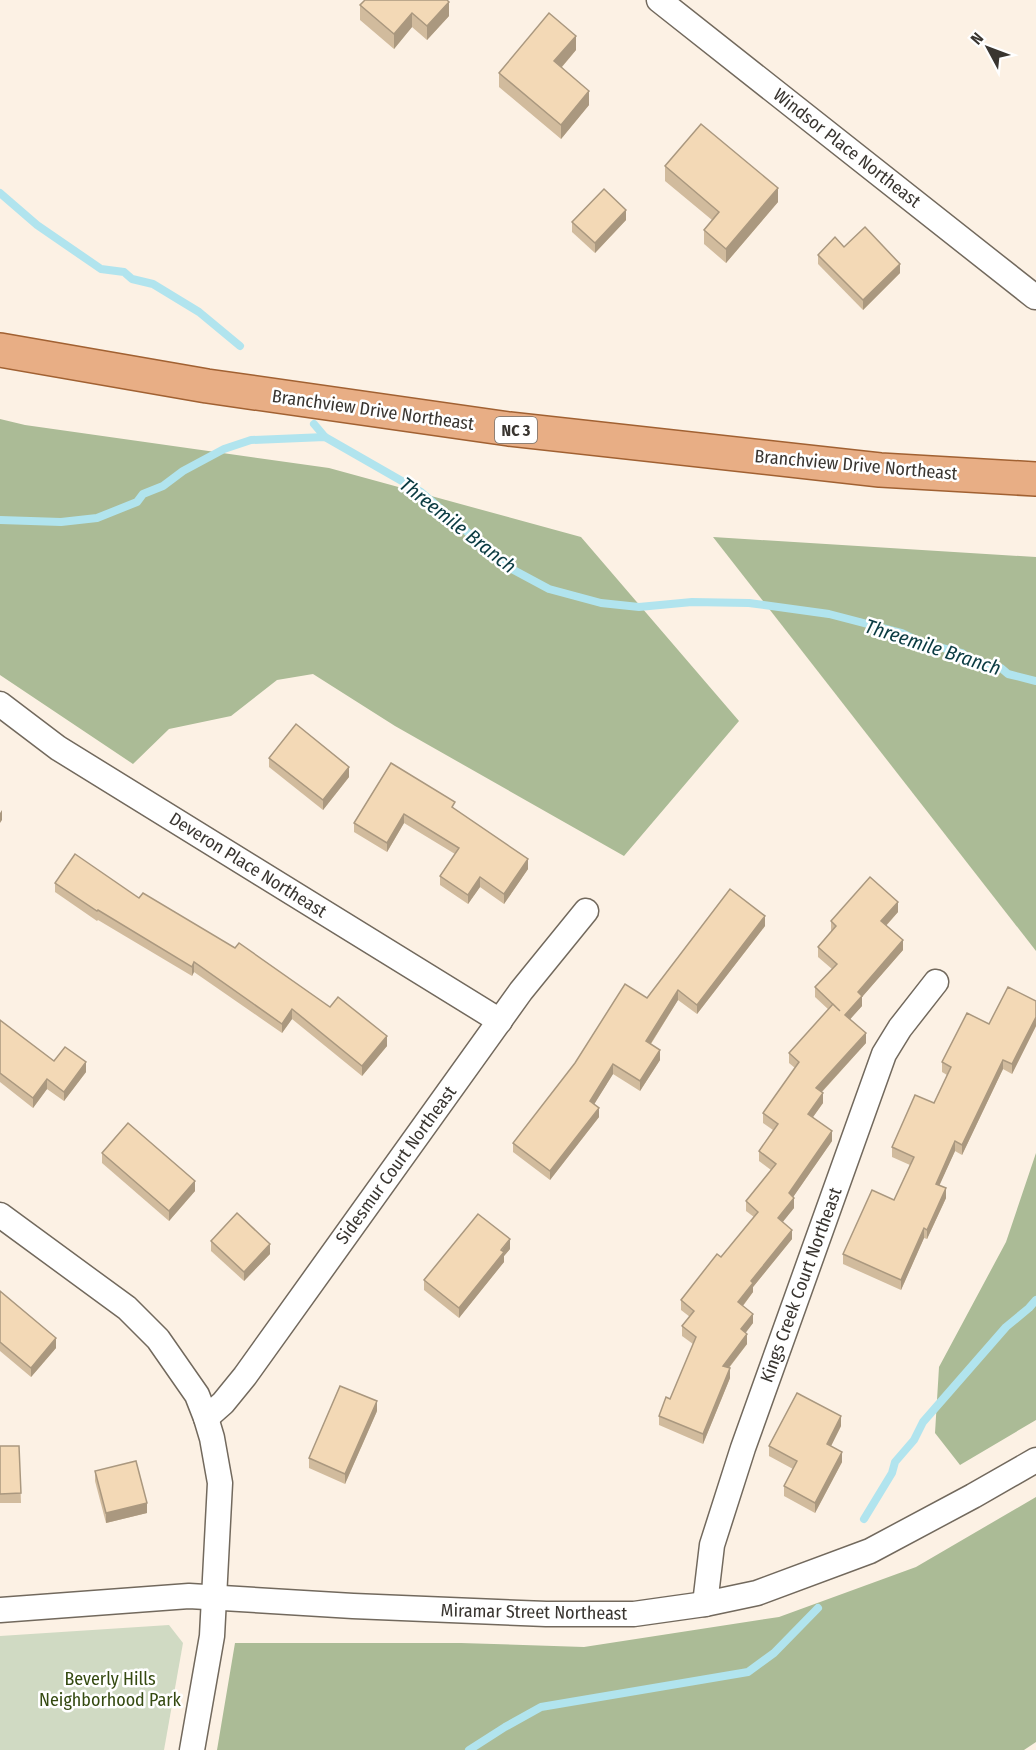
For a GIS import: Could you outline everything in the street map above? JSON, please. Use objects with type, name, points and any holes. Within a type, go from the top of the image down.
[{"type":"main road","name":"Branchview Drive Northeast","points":[[0,350],[207,386],[509,429],[879,470],[1036,479]]},
{"type":"street","name":"Windsor Place Northeast","points":[[659,0],[1035,297]]},
{"type":"street","name":"Deveron Place Northeast","points":[[0,704],[58,748],[500,1021]]},
{"type":"street","name":"Sidesmur Court Northeast","points":[[206,1418],[223,1403],[245,1376],[521,991],[586,911]]},
{"type":"street","name":"Kings Creek Court Northeast","points":[[705,1604],[712,1545],[743,1448],[884,1054],[900,1028],[936,982]]},
{"type":"street","points":[[0,1215],[127,1308],[158,1339],[197,1395],[206,1418],[220,1483],[212,1636],[192,1750]]},
{"type":"street","name":"Miramar Street Northeast","points":[[0,1610],[189,1596],[546,1614],[634,1614],[705,1604],[757,1593],[870,1551],[1036,1460]]},
{"type":"green space","points":[[0,419],[25,425],[329,468],[581,537],[739,721],[624,856],[395,726],[313,674],[277,680],[231,716],[169,729],[133,764],[0,675]]},
{"type":"green space","points":[[713,537],[1036,557],[1036,951]]},
{"type":"green space","points":[[1036,1153],[1036,1420],[960,1465],[935,1433],[939,1367],[1006,1242]]},
{"type":"green space","points":[[1036,1497],[1036,1742],[1024,1750],[217,1750],[235,1643],[461,1643],[584,1647],[779,1617],[916,1567]]},
{"type":"green space","name":"Beverly Hills Neighborhood Park","points":[[169,1625],[183,1643],[164,1750],[0,1750],[0,1636]]},
{"type":"building","points":[[365,0],[447,0],[449,2],[427,26],[412,13],[394,34],[360,5]]},
{"type":"building","points":[[549,13],[576,36],[554,61],[589,91],[561,125],[499,73]]},
{"type":"building","points":[[701,124],[778,188],[726,249],[704,230],[719,212],[665,166]]},
{"type":"building","points":[[604,189],[626,210],[595,243],[572,222]]},
{"type":"building","points":[[865,227],[900,264],[863,300],[818,255],[835,237],[844,247]]},
{"type":"building","points":[[296,724],[349,767],[323,800],[269,758]]},
{"type":"building","points":[[391,763],[455,802],[452,807],[528,859],[504,894],[480,877],[468,895],[440,876],[459,848],[404,814],[387,843],[354,823]]},
{"type":"building","points":[[75,854],[139,898],[143,893],[235,948],[239,943],[330,1007],[338,997],[387,1036],[362,1066],[292,1009],[282,1024],[194,962],[192,967],[97,911],[55,883]]},
{"type":"building","points":[[870,877],[898,902],[881,921],[903,940],[858,992],[862,996],[845,1015],[866,1033],[816,1088],[823,1093],[808,1114],[832,1131],[789,1193],[794,1198],[778,1218],[792,1230],[751,1281],[753,1283],[738,1302],[753,1314],[741,1329],[747,1334],[723,1366],[730,1368],[703,1434],[659,1416],[666,1397],[670,1399],[696,1337],[682,1326],[694,1311],[681,1300],[717,1254],[721,1257],[758,1212],[746,1201],[776,1164],[759,1151],[778,1124],[763,1113],[799,1062],[789,1053],[833,1004],[815,987],[837,964],[818,947],[836,926],[831,921]]},
{"type":"building","points":[[730,889],[765,916],[697,1005],[678,990],[646,1041],[660,1050],[640,1081],[613,1064],[590,1101],[599,1108],[550,1171],[513,1143],[575,1063],[625,984],[647,998]]},
{"type":"building","points":[[1008,987],[1036,1001],[1036,1017],[1012,1064],[1003,1060],[962,1145],[955,1141],[936,1184],[946,1188],[927,1230],[924,1228],[901,1280],[843,1254],[872,1190],[894,1200],[914,1157],[892,1147],[915,1095],[934,1103],[951,1067],[942,1062],[967,1013],[989,1024]]},
{"type":"building","points":[[0,1020],[54,1061],[65,1047],[86,1062],[64,1092],[47,1079],[33,1098],[0,1073]]},
{"type":"building","points":[[128,1123],[195,1181],[169,1211],[102,1153]]},
{"type":"building","points":[[237,1213],[270,1244],[244,1272],[211,1241]]},
{"type":"building","points":[[478,1214],[510,1239],[501,1250],[504,1252],[459,1308],[424,1280]]},
{"type":"building","points":[[0,1291],[56,1338],[31,1368],[0,1342]]},
{"type":"building","points":[[340,1386],[377,1401],[345,1474],[309,1458]]},
{"type":"building","points":[[797,1393],[841,1416],[827,1444],[842,1452],[815,1503],[784,1486],[797,1461],[769,1446]]},
{"type":"building","points":[[0,1446],[19,1446],[21,1493],[0,1494]]},
{"type":"building","points":[[136,1461],[147,1503],[106,1513],[95,1471]]},
{"type":"waterway","points":[[0,193],[37,225],[101,269],[124,272],[132,279],[153,284],[199,312],[240,346]]},
{"type":"waterway","points":[[314,424],[325,437]]},
{"type":"waterway","name":"Threemile Branch","points":[[0,520],[61,522],[97,518],[137,502],[143,494],[163,486],[183,471],[224,449],[251,440],[325,437],[421,492],[508,567],[549,589],[601,603],[639,607],[692,602],[749,603],[829,614],[902,633],[920,642],[962,653],[969,659],[1001,668],[1008,674],[1036,681]]},
{"type":"waterway","points":[[864,1519],[892,1473],[895,1462],[914,1440],[923,1422],[1006,1327],[1036,1300]]},
{"type":"waterway","points":[[469,1750],[541,1707],[748,1672],[774,1653],[818,1608]]}]
